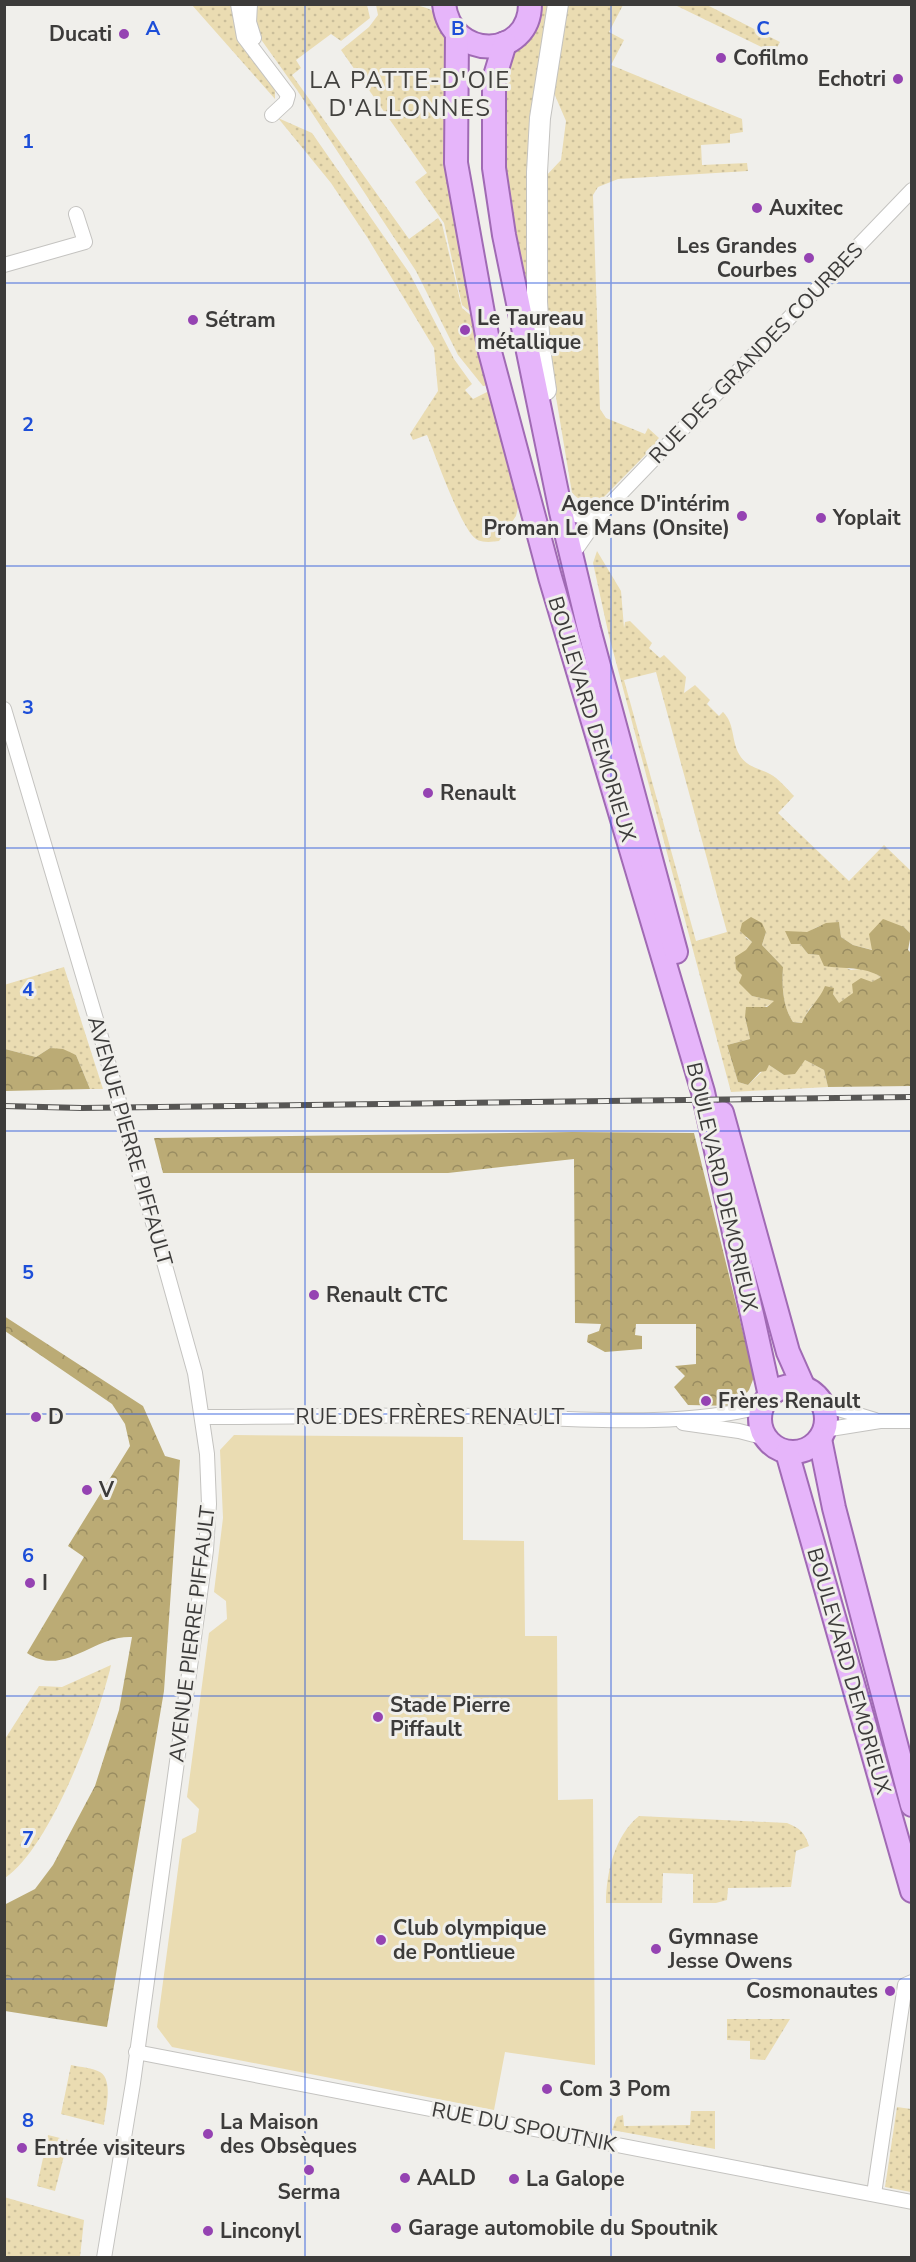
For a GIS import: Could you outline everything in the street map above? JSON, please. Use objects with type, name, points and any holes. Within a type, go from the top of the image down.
[{"type":"main road","points":[[427,4],[480,47],[505,43],[524,26],[530,4]]},
{"type":"main road","points":[[558,4],[540,118],[537,172],[537,302],[541,357],[565,513],[577,548],[589,629]]},
{"type":"main road","name":"BOULEVARD DEMORIEUX","points":[[450,21],[456,163],[490,352],[549,578],[703,1092],[767,1401]]},
{"type":"main road","name":"BOULEVARD DEMORIEUX","points":[[505,43],[494,79],[494,168],[504,235],[589,629],[788,1352],[804,1388]]},
{"type":"main road","points":[[783,1388],[804,1388],[813,1393],[822,1404],[826,1420],[822,1435],[804,1450],[787,1452],[775,1447],[766,1438],[760,1420],[767,1401],[783,1388]]},
{"type":"main road","name":"BOULEVARD DEMORIEUX","points":[[822,1435],[834,1508],[912,1805]]},
{"type":"main road","name":"BOULEVARD DEMORIEUX","points":[[787,1452],[912,1891]]},
{"type":"street","points":[[238,4],[244,37],[288,95],[286,102],[272,115]]},
{"type":"street","points":[[250,4],[249,28],[266,64]]},
{"type":"street","name":"RUE DES GRANDES COURBES","points":[[577,548],[585,532],[600,515],[912,190]]},
{"type":"street","points":[[4,265],[85,242],[76,214]]},
{"type":"street","points":[[565,513],[600,515]]},
{"type":"street","name":"AVENUE PIERRE PIFFAULT","points":[[4,709],[98,1026],[195,1373],[202,1417],[209,1504],[206,1550],[136,2052],[104,2258]]},
{"type":"street","name":"RUE DES FRÈRES RENAULT","points":[[202,1417],[480,1416],[657,1420],[738,1413],[767,1401]]},
{"type":"street","points":[[822,1404],[880,1421]]},
{"type":"street","name":"RUE DES FRÈRES RENAULT","points":[[657,1420],[739,1431],[766,1438]]},
{"type":"street","points":[[822,1435],[880,1421],[912,1421]]},
{"type":"street","points":[[874,2194],[905,1985],[912,1982]]},
{"type":"street","name":"RUE DU SPOUTNIK","points":[[136,2052],[912,2202]]},
{"type":"shaded area","points":[[192,5],[238,5],[253,60],[275,90],[275,99]]},
{"type":"shaded area","points":[[256,5],[367,5],[370,18],[341,41],[331,34],[296,60],[301,68],[292,75],[409,239],[438,218],[442,224],[462,308],[474,318],[495,384],[483,386],[458,355],[416,271],[297,90],[255,31]]},
{"type":"shaded area","points":[[376,5],[415,5],[431,10],[447,22],[473,314],[462,305],[444,223],[415,182],[427,173],[341,50],[369,27],[378,15]]},
{"type":"shaded area","points":[[530,5],[558,5],[540,118],[537,302],[516,292],[494,79]]},
{"type":"shaded area","points":[[567,5],[623,5],[609,32],[624,40],[611,65],[742,119],[743,132],[730,134],[730,143],[701,145],[702,165],[747,163],[748,171],[618,179],[598,187],[593,195],[600,409],[606,418],[645,434],[648,428],[659,438],[655,445],[602,499],[590,503],[579,499],[572,493],[545,331],[544,178],[561,160],[566,121],[554,93]]},
{"type":"shaded area","points":[[675,5],[707,5],[780,42],[774,53]]},
{"type":"shaded area","points":[[278,118],[312,133],[410,274],[454,359],[472,384],[465,390],[473,399],[499,386],[524,482],[516,516],[499,541],[481,541],[470,532],[456,506],[427,435],[413,440],[410,434],[438,391],[434,348],[367,237],[331,183]]},
{"type":"shaded area","points":[[597,551],[621,591],[624,628],[625,622],[630,621],[652,643],[649,648],[660,658],[664,655],[686,677],[684,693],[695,685],[710,700],[707,704],[719,716],[723,712],[731,727],[739,754],[745,762],[773,776],[794,796],[778,813],[849,881],[884,845],[911,871],[911,934],[904,927],[873,950],[853,945],[841,937],[839,923],[827,924],[807,934],[800,944],[808,954],[819,955],[851,970],[866,968],[881,977],[839,1004],[833,994],[822,998],[810,1008],[803,1023],[793,1022],[787,1009],[783,988],[783,967],[762,945],[766,932],[745,937],[752,942],[745,955],[744,969],[752,996],[775,1001],[745,1017],[750,1039],[727,1045],[738,1082],[748,1085],[769,1065],[784,1075],[805,1060],[824,1070],[828,1087],[731,1092],[609,636],[593,563]],"holes":[[[656,672],[727,932],[696,941],[624,680]]]},
{"type":"shaded area","points":[[64,967],[103,1089],[90,1089],[76,1055],[50,1048],[36,1057],[5,1049],[4,985]]},
{"type":"shaded area","name":"Stade Pierre Piffault","points":[[234,1435],[463,1437],[463,1540],[524,1541],[525,1636],[557,1636],[558,1800],[593,1799],[595,2065],[505,2052],[494,2110],[172,2047],[157,2027],[182,1839],[196,1832],[199,1809],[187,1797],[209,1633],[227,1619],[226,1601],[214,1592],[223,1518],[220,1450]]},
{"type":"shaded area","points":[[111,1665],[84,1748],[55,1811],[39,1840],[22,1862],[5,1878],[5,1739],[39,1686],[62,1687]]},
{"type":"shaded area","points":[[639,1816],[787,1823],[801,1831],[809,1846],[796,1851],[791,1887],[728,1888],[727,1900],[716,1903],[693,1903],[693,1874],[663,1873],[662,1903],[606,1903],[610,1867],[618,1844],[624,1833]]},
{"type":"shaded area","points":[[727,2019],[790,2019],[765,2060],[750,2059],[750,2041],[727,2040]]},
{"type":"shaded area","points":[[71,2065],[100,2072],[104,2076],[108,2089],[104,2125],[61,2114]]},
{"type":"shaded area","points":[[897,2107],[911,2109],[911,2192],[885,2187]]},
{"type":"shaded area","points":[[691,2111],[715,2111],[715,2149],[612,2130],[617,2117],[623,2115],[624,2126],[690,2125]]},
{"type":"shaded area","points":[[48,2135],[68,2140],[55,2191],[37,2186]]},
{"type":"shaded area","points":[[4,2197],[84,2220],[80,2257],[5,2257]]},
{"type":"green space","points":[[751,917],[762,923],[766,932],[762,945],[783,967],[784,995],[789,1015],[793,1022],[802,1023],[825,986],[834,988],[833,994],[839,1003],[853,993],[852,984],[861,978],[872,982],[881,977],[861,969],[824,966],[819,955],[808,954],[800,944],[791,944],[785,931],[807,932],[826,923],[839,922],[841,937],[853,945],[872,950],[869,934],[883,919],[904,927],[911,934],[908,950],[912,954],[911,1086],[828,1087],[824,1070],[805,1060],[795,1074],[784,1075],[769,1065],[766,1071],[760,1072],[748,1085],[738,1082],[727,1045],[750,1039],[745,1017],[746,1007],[767,1007],[774,1001],[752,996],[739,983],[742,975],[736,969],[735,957],[746,950],[752,942],[740,931],[742,923]]},
{"type":"green space","points":[[50,1048],[63,1049],[76,1055],[90,1089],[5,1091],[5,1049],[36,1057]]},
{"type":"green space","points":[[572,1132],[694,1133],[754,1377],[749,1390],[736,1406],[688,1405],[674,1387],[685,1376],[675,1366],[696,1364],[696,1324],[636,1324],[635,1335],[642,1336],[642,1349],[605,1352],[587,1342],[588,1335],[599,1331],[601,1324],[575,1323],[574,1159],[448,1173],[163,1173],[154,1138]]},
{"type":"green space","points":[[4,1316],[143,1406],[165,1456],[180,1460],[164,1691],[107,2027],[5,2011],[4,1905],[35,1889],[53,1865],[95,1786],[119,1710],[132,1637],[104,1642],[79,1654],[54,1661],[27,1653],[84,1557],[68,1546],[130,1446],[125,1424],[112,1404],[5,1331]]},
{"type":"railway","points":[[4,1106],[82,1108],[912,1097]]},
{"type":"place","name":"Ducati","points":[[124,34]]},
{"type":"place","name":"Cofilmo","points":[[721,58]]},
{"type":"place","name":"Echotri","points":[[898,79]]},
{"type":"place","name":"Auxitec","points":[[757,208]]},
{"type":"place","name":"Les Grandes Courbes","points":[[809,258]]},
{"type":"place","name":"Sétram","points":[[193,320]]},
{"type":"place","name":"Le Taureau métallique","points":[[465,330]]},
{"type":"place","name":"Agence D'intérim Proman Le Mans (Onsite)","points":[[742,516]]},
{"type":"place","name":"Yoplait","points":[[821,518]]},
{"type":"place","name":"Renault","points":[[428,793]]},
{"type":"place","name":"Renault CTC","points":[[314,1295]]},
{"type":"place","name":"Frères Renault","points":[[706,1401]]},
{"type":"place","name":"D","points":[[36,1417]]},
{"type":"place","name":"V","points":[[87,1490]]},
{"type":"place","name":"I","points":[[30,1583]]},
{"type":"place","name":"Stade Pierre Piffault","points":[[378,1717]]},
{"type":"place","name":"Club olympique de Pontlieue","points":[[381,1940]]},
{"type":"place","name":"Gymnase Jesse Owens","points":[[656,1949]]},
{"type":"place","name":"Cosmonautes","points":[[890,1991]]},
{"type":"place","name":"Com 3 Pom","points":[[547,2089]]},
{"type":"place","name":"La Maison des Obsèques","points":[[208,2134]]},
{"type":"place","name":"Entrée visiteurs","points":[[22,2148]]},
{"type":"place","name":"Serma","points":[[309,2170]]},
{"type":"place","name":"AALD","points":[[405,2178]]},
{"type":"place","name":"La Galope","points":[[514,2179]]},
{"type":"place","name":"Garage automobile du Spoutnik","points":[[396,2228]]},
{"type":"place","name":"Linconyl","points":[[208,2231]]},
{"type":"district","name":"LA PATTE-D'OIE D'ALLONNES","points":[[410,94]]}]
